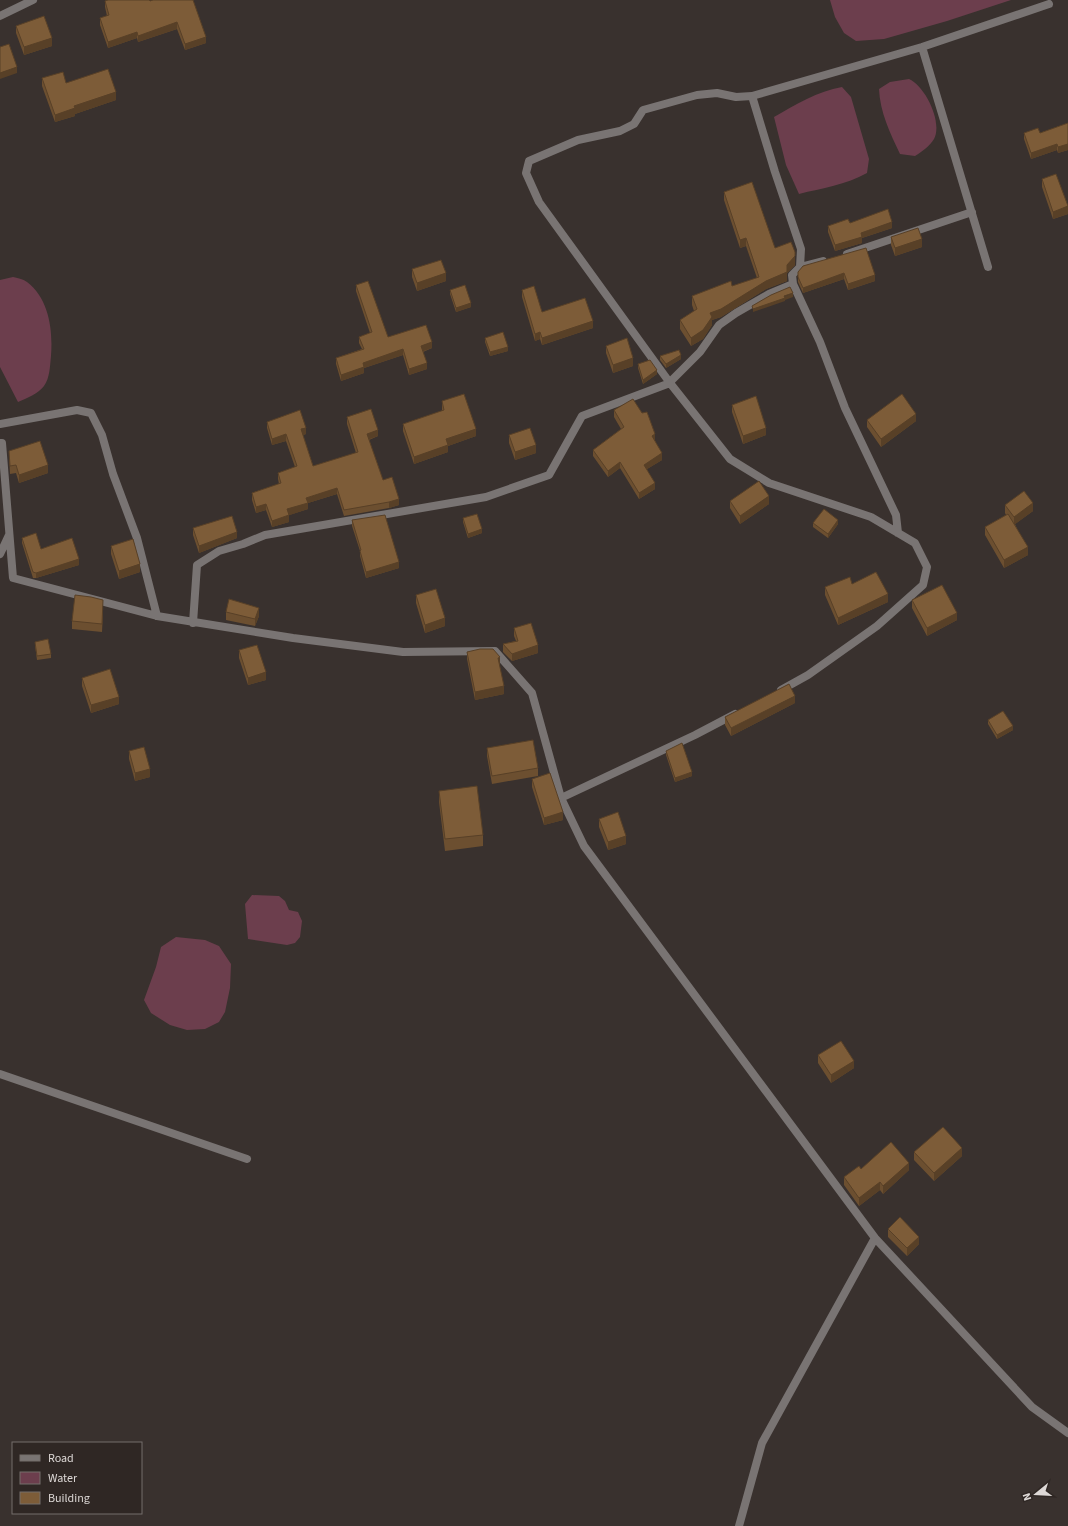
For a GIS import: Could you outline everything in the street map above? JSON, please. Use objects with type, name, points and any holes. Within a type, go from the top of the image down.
[{"type":"street","points":[[0,16],[33,0]]},
{"type":"street","points":[[773,694],[808,675],[877,626],[923,585],[927,567],[915,543],[871,517],[769,483],[730,459],[670,383],[539,202],[526,173],[529,161],[578,140],[620,132],[634,124],[643,110],[697,95],[717,93],[736,97],[752,96],[922,46],[1049,4]]},
{"type":"street","points":[[922,46],[988,267]]},
{"type":"street","points":[[752,96],[775,172],[801,249],[800,267]]},
{"type":"street","points":[[898,533],[896,515],[845,408],[820,342],[793,284],[792,275],[800,267],[834,258],[972,212]]},
{"type":"street","points":[[193,623],[197,565],[218,551],[243,544],[265,535],[486,497],[549,475],[582,416],[670,383],[700,352],[719,325],[736,313],[769,294],[793,284]]},
{"type":"street","points":[[0,424],[77,410],[92,413],[102,435],[113,474],[138,538],[157,616]]},
{"type":"street","points":[[0,443],[2,443],[13,578],[157,616],[193,623],[403,652],[495,651],[532,693],[561,798],[584,846],[875,1238],[1032,1407],[1068,1433]]},
{"type":"street","points":[[0,554],[10,534]]},
{"type":"street","points":[[561,798],[695,735],[745,709]]},
{"type":"street","points":[[0,1074],[247,1159]]},
{"type":"street","points":[[739,1526],[762,1443],[875,1238]]},
{"type":"water","points":[[830,0],[1011,0],[947,21],[884,39],[856,41],[844,33],[835,17]]},
{"type":"water","points":[[909,79],[921,89],[931,105],[936,123],[934,139],[923,151],[915,156],[900,154],[883,114],[879,89],[890,82]]},
{"type":"water","points":[[842,87],[851,97],[869,159],[867,173],[842,183],[799,194],[786,165],[774,117],[815,95]]},
{"type":"water","points":[[13,277],[27,282],[40,297],[48,315],[51,335],[50,367],[46,383],[36,394],[18,402],[0,367],[0,280]]},
{"type":"water","points":[[252,895],[279,896],[285,901],[289,910],[298,912],[302,921],[300,937],[295,943],[287,945],[248,939],[245,904]]},
{"type":"water","points":[[176,937],[205,940],[219,946],[231,964],[230,988],[225,1012],[219,1022],[205,1029],[187,1030],[170,1025],[151,1013],[144,1000],[156,967],[161,947]]},
{"type":"building","points":[[193,0],[206,37],[185,44],[177,22],[138,36],[137,32],[108,42],[100,18],[109,15],[105,1]]},
{"type":"building","points":[[44,16],[52,38],[24,47],[16,26]]},
{"type":"building","points":[[9,44],[17,67],[0,73],[0,47]]},
{"type":"building","points":[[108,69],[116,92],[74,106],[75,108],[55,115],[42,78],[63,72],[66,83]]},
{"type":"building","points":[[1068,123],[1068,144],[1058,147],[1057,144],[1031,153],[1024,133],[1038,128],[1040,133]]},
{"type":"building","points":[[1056,174],[1068,206],[1053,212],[1042,179]]},
{"type":"building","points":[[752,182],[775,248],[791,242],[795,256],[787,265],[787,272],[766,281],[721,309],[710,313],[712,317],[703,330],[691,338],[680,320],[697,309],[692,296],[731,281],[732,286],[759,277],[746,238],[740,240],[724,192]]},
{"type":"building","points":[[888,209],[892,222],[861,233],[862,237],[835,245],[828,226],[848,219],[850,223]]},
{"type":"building","points":[[918,228],[922,239],[895,248],[891,237]]},
{"type":"building","points":[[866,248],[875,275],[848,284],[844,273],[803,288],[798,277],[798,272],[803,266]]},
{"type":"building","points":[[441,260],[446,273],[417,283],[412,269]]},
{"type":"building","points":[[368,281],[388,337],[426,325],[432,342],[421,346],[427,363],[409,369],[403,349],[363,363],[364,367],[341,375],[336,358],[364,349],[359,337],[372,332],[356,285]]},
{"type":"building","points":[[465,285],[471,303],[456,308],[450,290]]},
{"type":"building","points":[[534,286],[542,312],[585,298],[593,321],[542,338],[540,332],[535,334],[522,290]]},
{"type":"building","points":[[790,287],[793,293],[784,296],[785,298],[753,309],[752,306],[771,295]]},
{"type":"building","points":[[503,332],[508,347],[490,352],[485,338]]},
{"type":"building","points":[[627,338],[633,358],[613,365],[606,346]]},
{"type":"building","points":[[679,350],[681,355],[666,364],[660,356]]},
{"type":"building","points":[[650,360],[657,370],[643,380],[638,364]]},
{"type":"building","points":[[464,394],[476,429],[446,439],[448,445],[414,457],[403,424],[444,410],[442,401]]},
{"type":"building","points":[[902,394],[916,414],[881,439],[867,420]]},
{"type":"building","points":[[756,396],[766,428],[743,436],[732,405]]},
{"type":"building","points":[[633,399],[642,413],[647,412],[655,434],[652,436],[662,453],[644,465],[655,483],[639,493],[620,462],[608,471],[593,450],[624,427],[614,410]]},
{"type":"building","points":[[371,409],[378,430],[367,434],[383,480],[392,477],[399,499],[344,510],[337,488],[306,498],[308,503],[287,509],[289,515],[272,521],[266,504],[256,507],[252,493],[281,483],[278,473],[297,466],[286,434],[272,439],[267,422],[300,410],[306,428],[301,429],[313,466],[358,452],[347,417]]},
{"type":"building","points":[[530,428],[536,445],[515,452],[509,435]]},
{"type":"building","points":[[40,441],[48,465],[19,475],[16,465],[10,466],[9,451]]},
{"type":"building","points":[[759,481],[769,496],[740,516],[730,501]]},
{"type":"building","points":[[1024,491],[1033,503],[1014,517],[1005,505]]},
{"type":"building","points":[[824,509],[838,520],[828,534],[813,523]]},
{"type":"building","points":[[477,514],[482,529],[468,534],[463,518]]},
{"type":"building","points":[[1008,514],[1028,547],[1004,560],[985,527]]},
{"type":"building","points":[[385,515],[399,562],[366,572],[352,520]]},
{"type":"building","points":[[232,516],[237,532],[199,546],[193,528]]},
{"type":"building","points":[[36,533],[41,549],[72,538],[79,559],[36,573],[33,572],[22,538]]},
{"type":"building","points":[[133,539],[140,564],[119,571],[111,546]]},
{"type":"building","points":[[876,572],[888,594],[838,618],[825,587],[850,577],[852,584]]},
{"type":"building","points":[[942,585],[957,613],[927,628],[912,600]]},
{"type":"building","points":[[436,589],[445,618],[425,625],[416,595]]},
{"type":"building","points":[[75,595],[103,600],[102,624],[72,621]]},
{"type":"building","points":[[229,599],[259,608],[255,619],[226,612]]},
{"type":"building","points":[[531,623],[538,645],[512,654],[503,644],[518,641],[514,628]]},
{"type":"building","points":[[48,639],[51,654],[37,656],[35,642]]},
{"type":"building","points":[[257,645],[266,672],[248,678],[239,650]]},
{"type":"building","points":[[480,649],[493,649],[500,657],[498,658],[504,686],[475,692],[467,652]]},
{"type":"building","points":[[110,669],[119,697],[91,705],[82,678]]},
{"type":"building","points":[[789,684],[795,696],[731,728],[725,717]]},
{"type":"building","points":[[1003,711],[1013,726],[997,735],[988,720]]},
{"type":"building","points":[[533,740],[538,768],[492,776],[487,748]]},
{"type":"building","points":[[682,743],[692,772],[675,778],[666,751]]},
{"type":"building","points":[[144,747],[150,769],[135,773],[129,751]]},
{"type":"building","points":[[550,773],[563,812],[544,818],[532,779]]},
{"type":"building","points":[[477,786],[483,835],[445,839],[439,791]]},
{"type":"building","points":[[618,812],[626,836],[608,842],[599,819]]},
{"type":"building","points":[[841,1041],[854,1061],[831,1075],[818,1055]]},
{"type":"building","points":[[943,1127],[962,1148],[934,1173],[914,1152]]},
{"type":"building","points":[[891,1142],[909,1163],[883,1186],[880,1182],[859,1198],[844,1177],[859,1166],[861,1169]]},
{"type":"building","points":[[900,1217],[919,1237],[907,1248],[888,1229]]}]
